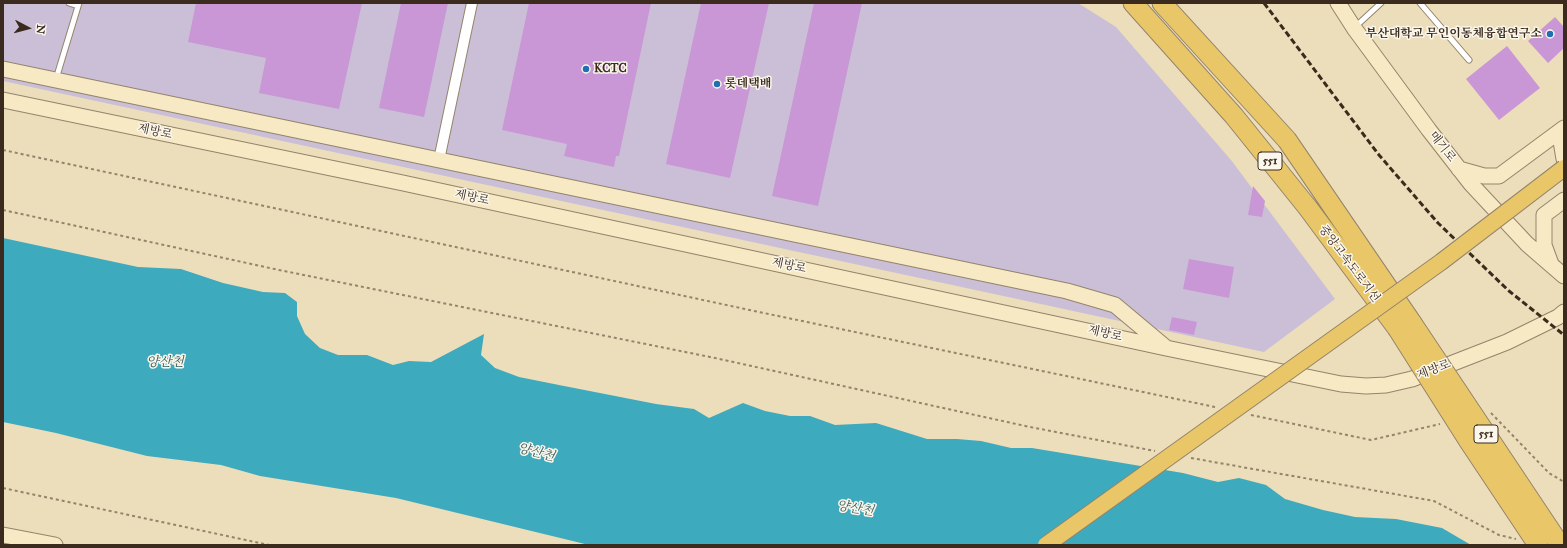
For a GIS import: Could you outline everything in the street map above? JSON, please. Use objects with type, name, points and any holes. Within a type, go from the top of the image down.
[{"type":"highway","name":"중앙고속도로지선","points":[[1133,3],[1234,116],[1405,326],[1468,440],[1530,542]]},
{"type":"highway","name":"중앙고속도로지선","points":[[1162,3],[1286,140],[1405,326],[1560,545]]},
{"type":"main road","points":[[1046,545],[1441,262],[1564,168]]},
{"type":"street","points":[[439,160],[472,3]]},
{"type":"street","name":"메기로","points":[[1338,3],[1354,28],[1471,184],[1527,244],[1564,276]]},
{"type":"street","points":[[3,69],[1067,291],[1115,305],[1166,348]]},
{"type":"street","name":"제방로","points":[[3,100],[410,184],[1166,348],[1341,384],[1366,386],[1412,379],[1507,342],[1558,317],[1564,312]]},
{"type":"street","points":[[1459,169],[1484,176],[1499,176],[1564,128]]},
{"type":"street","points":[[1564,134],[1561,141],[1564,159]]},
{"type":"street","points":[[1551,265],[1544,246],[1544,215],[1564,200]]},
{"type":"street","points":[[3,535],[55,545]]},
{"type":"lane","points":[[56,80],[79,5],[69,3]]},
{"type":"lane","points":[[1354,28],[1381,3]]},
{"type":"lane","points":[[1420,3],[1469,60]]},
{"type":"path","points":[[3,150],[744,309],[1216,407]]},
{"type":"path","points":[[3,210],[279,270],[715,358],[1030,427],[1156,451]]},
{"type":"path","points":[[1490,411],[1549,473],[1564,482]]},
{"type":"path","points":[[1247,414],[1371,440],[1445,423]]},
{"type":"path","points":[[1488,418],[1495,417]]},
{"type":"path","points":[[1187,457],[1434,501],[1500,535],[1530,542]]},
{"type":"path","points":[[3,488],[269,545]]},
{"type":"shaded area","points":[[3,3],[1078,3],[1116,27],[1231,160],[1335,299],[1264,352],[3,81]]},
{"type":"water","name":"양산천","points":[[3,238],[138,267],[181,269],[223,283],[263,292],[285,293],[297,302],[297,316],[305,334],[320,348],[338,355],[367,355],[393,365],[409,361],[431,362],[484,334],[481,355],[495,368],[519,377],[656,404],[694,409],[709,418],[743,403],[765,411],[790,416],[810,416],[835,425],[876,423],[927,439],[981,441],[1011,448],[1032,448],[1183,473],[1218,482],[1239,478],[1266,485],[1285,499],[1323,510],[1355,517],[1396,519],[1442,528],[1471,545],[589,545],[396,498],[260,476],[221,465],[147,456],[56,433],[3,422]]},
{"type":"building","points":[[196,3],[362,3],[339,109],[259,93],[266,58],[188,42]]},
{"type":"building","points":[[401,3],[448,3],[424,117],[379,108]]},
{"type":"building","name":"KCTC","points":[[529,3],[651,3],[619,156],[616,156],[614,167],[564,156],[567,144],[502,130]]},
{"type":"building","name":"롯데택배","points":[[701,3],[769,3],[730,178],[666,164]]},
{"type":"building","points":[[814,3],[862,3],[818,206],[772,196]]},
{"type":"building","name":"부산대학교 무인이동체융합연구소","points":[[1555,17],[1564,27],[1564,48],[1548,63],[1528,41]]},
{"type":"building","points":[[1507,46],[1540,88],[1499,120],[1466,79]]},
{"type":"building","points":[[1253,186],[1265,201],[1262,217],[1248,215]]},
{"type":"building","points":[[1189,259],[1234,267],[1229,298],[1183,289]]},
{"type":"building","points":[[1172,317],[1197,322],[1194,335],[1169,330]]},
{"type":"railway","points":[[1264,3],[1379,155],[1438,223],[1509,291],[1564,335]]},
{"type":"place","name":"부산대학교 무인이동체융합연구소","points":[[1550,34]]},
{"type":"place","name":"KCTC","points":[[586,69]]},
{"type":"place","name":"롯데택배","points":[[717,84]]}]
